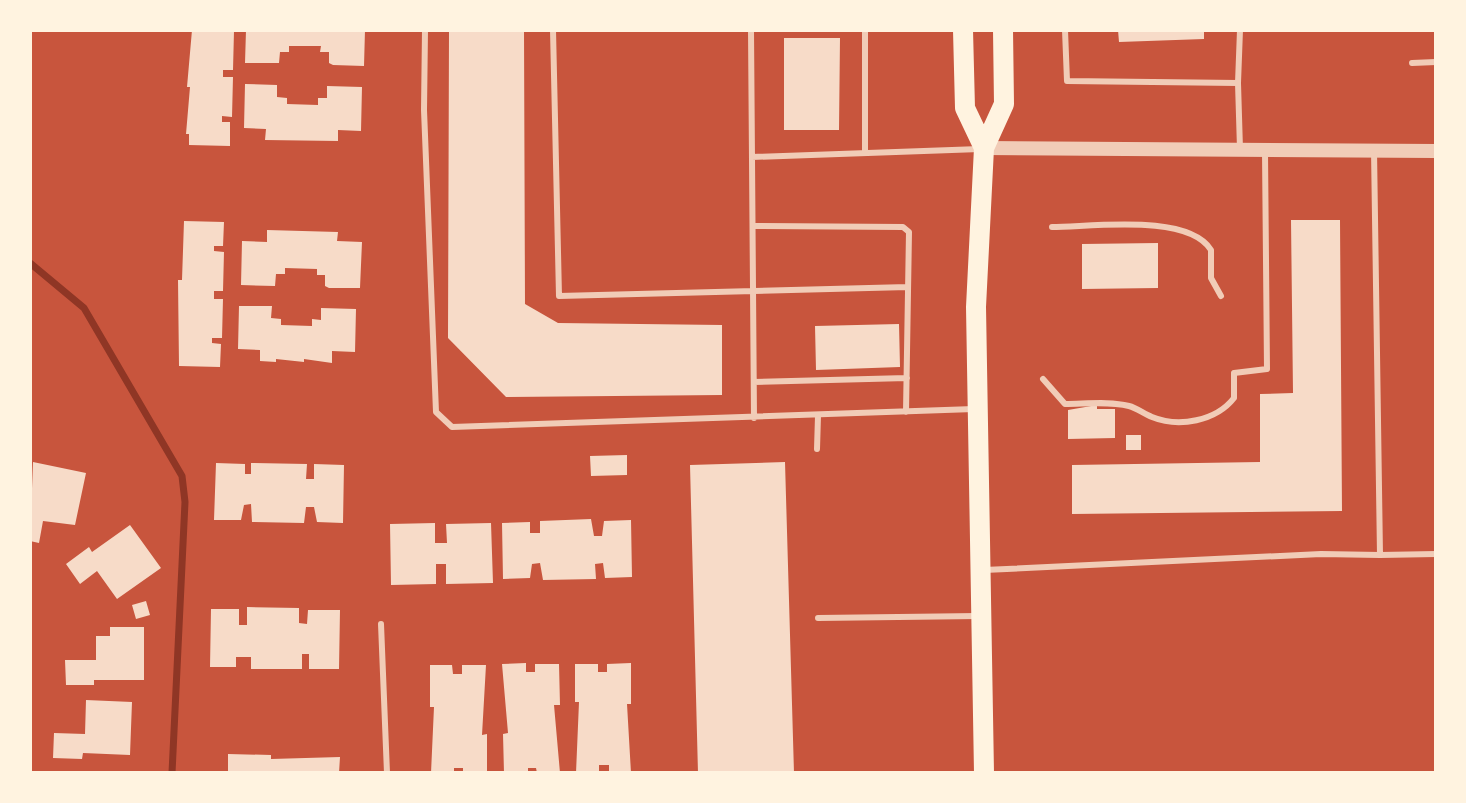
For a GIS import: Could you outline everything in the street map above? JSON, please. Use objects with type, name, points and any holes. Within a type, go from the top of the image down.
[{"type":"main road","points":[[963,30],[965,108],[984,148]]},
{"type":"main road","points":[[984,773],[976,307],[984,148],[1004,104],[1003,30]]},
{"type":"street","points":[[984,148],[1240,153],[1436,151]]},
{"type":"lane","points":[[425,30],[424,110],[436,412],[452,427],[978,409]]},
{"type":"lane","points":[[553,30],[559,296],[908,287]]},
{"type":"lane","points":[[751,30],[754,418]]},
{"type":"lane","points":[[865,30],[865,153]]},
{"type":"lane","points":[[1065,30],[1067,81],[1238,83]]},
{"type":"lane","points":[[1240,30],[1240,153]]},
{"type":"lane","points":[[1412,63],[1436,62]]},
{"type":"lane","points":[[752,157],[984,148]]},
{"type":"lane","points":[[1374,150],[1380,555]]},
{"type":"lane","points":[[1043,379],[1065,404],[1125,405],[1161,420],[1184,421],[1201,420],[1224,409],[1234,398],[1234,373],[1267,369],[1265,152]]},
{"type":"lane","points":[[753,226],[903,227],[909,232],[906,412]]},
{"type":"lane","points":[[1052,227],[1164,226],[1188,233],[1206,243],[1211,250],[1211,278],[1221,296]]},
{"type":"lane","points":[[754,382],[907,378]]},
{"type":"lane","points":[[817,449],[818,416]]},
{"type":"lane","points":[[980,570],[1321,554],[1436,554]]},
{"type":"lane","points":[[818,618],[981,616]]},
{"type":"lane","points":[[381,624],[387,773]]},
{"type":"building","points":[[192,30],[234,31],[233,70],[223,70],[223,77],[233,77],[232,117],[222,116],[222,122],[230,122],[230,146],[189,145],[189,134],[186,134],[190,87],[187,87]]},
{"type":"building","points":[[246,30],[365,30],[364,66],[333,65],[329,63],[329,52],[320,52],[321,46],[289,46],[289,52],[280,52],[279,63],[245,63]]},
{"type":"building","points":[[449,30],[524,30],[525,304],[558,323],[722,325],[722,395],[506,397],[448,338]]},
{"type":"building","points":[[1118,30],[1204,30],[1204,39],[1119,42]]},
{"type":"building","points":[[784,38],[840,38],[839,130],[784,130]]},
{"type":"building","points":[[245,84],[277,85],[277,97],[287,98],[287,104],[318,105],[318,98],[327,98],[327,86],[362,87],[361,131],[338,130],[338,141],[265,140],[266,129],[244,128]]},
{"type":"building","points":[[1291,220],[1340,220],[1342,511],[1072,514],[1072,465],[1260,462],[1260,394],[1293,393]]},
{"type":"building","points":[[184,221],[224,222],[223,246],[214,246],[214,251],[224,252],[223,291],[214,291],[214,299],[223,299],[222,338],[212,338],[212,343],[221,344],[220,367],[179,366],[178,280],[182,280]]},
{"type":"building","points":[[267,230],[338,232],[337,241],[362,242],[360,288],[329,288],[325,286],[325,275],[317,275],[317,269],[285,268],[285,274],[276,274],[275,286],[241,285],[242,241],[267,242]]},
{"type":"building","points":[[1158,243],[1158,288],[1082,289],[1082,244]]},
{"type":"building","points":[[239,306],[272,306],[271,318],[281,319],[281,325],[312,326],[312,319],[321,320],[321,308],[356,309],[355,352],[332,351],[332,363],[304,359],[304,362],[260,361],[260,350],[238,349]]},
{"type":"building","points":[[899,324],[900,367],[816,370],[815,326]]},
{"type":"building","points":[[1097,405],[1097,409],[1115,409],[1115,438],[1068,439],[1068,410]]},
{"type":"building","points":[[1126,435],[1141,435],[1141,450],[1126,450]]},
{"type":"building","points":[[627,455],[627,475],[591,476],[590,456]]},
{"type":"building","points":[[33,462],[86,473],[75,525],[43,521],[39,543],[30,541]]},
{"type":"building","points":[[785,462],[794,773],[698,773],[690,465]]},
{"type":"building","points":[[216,463],[245,464],[245,474],[251,474],[251,463],[307,464],[306,479],[314,479],[314,464],[344,465],[343,523],[317,522],[314,507],[306,507],[304,523],[252,522],[251,504],[244,505],[241,520],[214,520]]},
{"type":"building","points":[[591,519],[594,536],[602,536],[604,521],[631,520],[632,577],[605,578],[603,563],[595,564],[596,579],[543,580],[540,563],[532,564],[530,578],[503,579],[502,523],[530,522],[530,533],[540,533],[540,521]]},
{"type":"building","points":[[435,523],[435,543],[447,543],[446,524],[491,523],[493,583],[446,584],[446,564],[436,564],[436,584],[391,585],[390,524]]},
{"type":"building","points":[[130,525],[161,568],[117,599],[97,571],[80,584],[66,564],[89,547],[92,552]]},
{"type":"building","points":[[146,601],[150,615],[136,619],[132,605]]},
{"type":"building","points":[[247,607],[299,608],[299,623],[307,624],[308,610],[340,610],[339,669],[309,669],[309,654],[302,654],[302,669],[251,669],[251,657],[236,657],[236,667],[210,667],[211,609],[239,609],[239,625],[247,625]]},
{"type":"building","points":[[110,627],[144,627],[144,680],[94,680],[94,685],[66,685],[65,660],[96,660],[96,636],[110,636]]},
{"type":"building","points":[[526,663],[526,672],[535,672],[535,664],[559,664],[560,705],[554,705],[560,773],[537,773],[536,768],[528,768],[528,773],[504,773],[503,734],[508,733],[502,664]]},
{"type":"building","points":[[631,663],[631,704],[627,704],[631,773],[609,773],[609,765],[599,765],[599,773],[576,773],[579,702],[575,702],[575,664],[598,664],[598,672],[607,672],[607,664]]},
{"type":"building","points":[[430,665],[452,665],[453,674],[462,674],[462,665],[486,665],[482,735],[487,734],[487,773],[463,773],[463,768],[454,768],[454,773],[431,773],[434,707],[430,707]]},
{"type":"building","points":[[86,700],[132,702],[130,755],[83,753],[82,759],[53,758],[54,733],[85,734]]},
{"type":"building","points":[[228,754],[271,755],[271,759],[340,757],[339,773],[228,773]]},
{"type":"waterway","points":[[30,263],[84,308],[182,476],[185,502],[172,773]]}]
